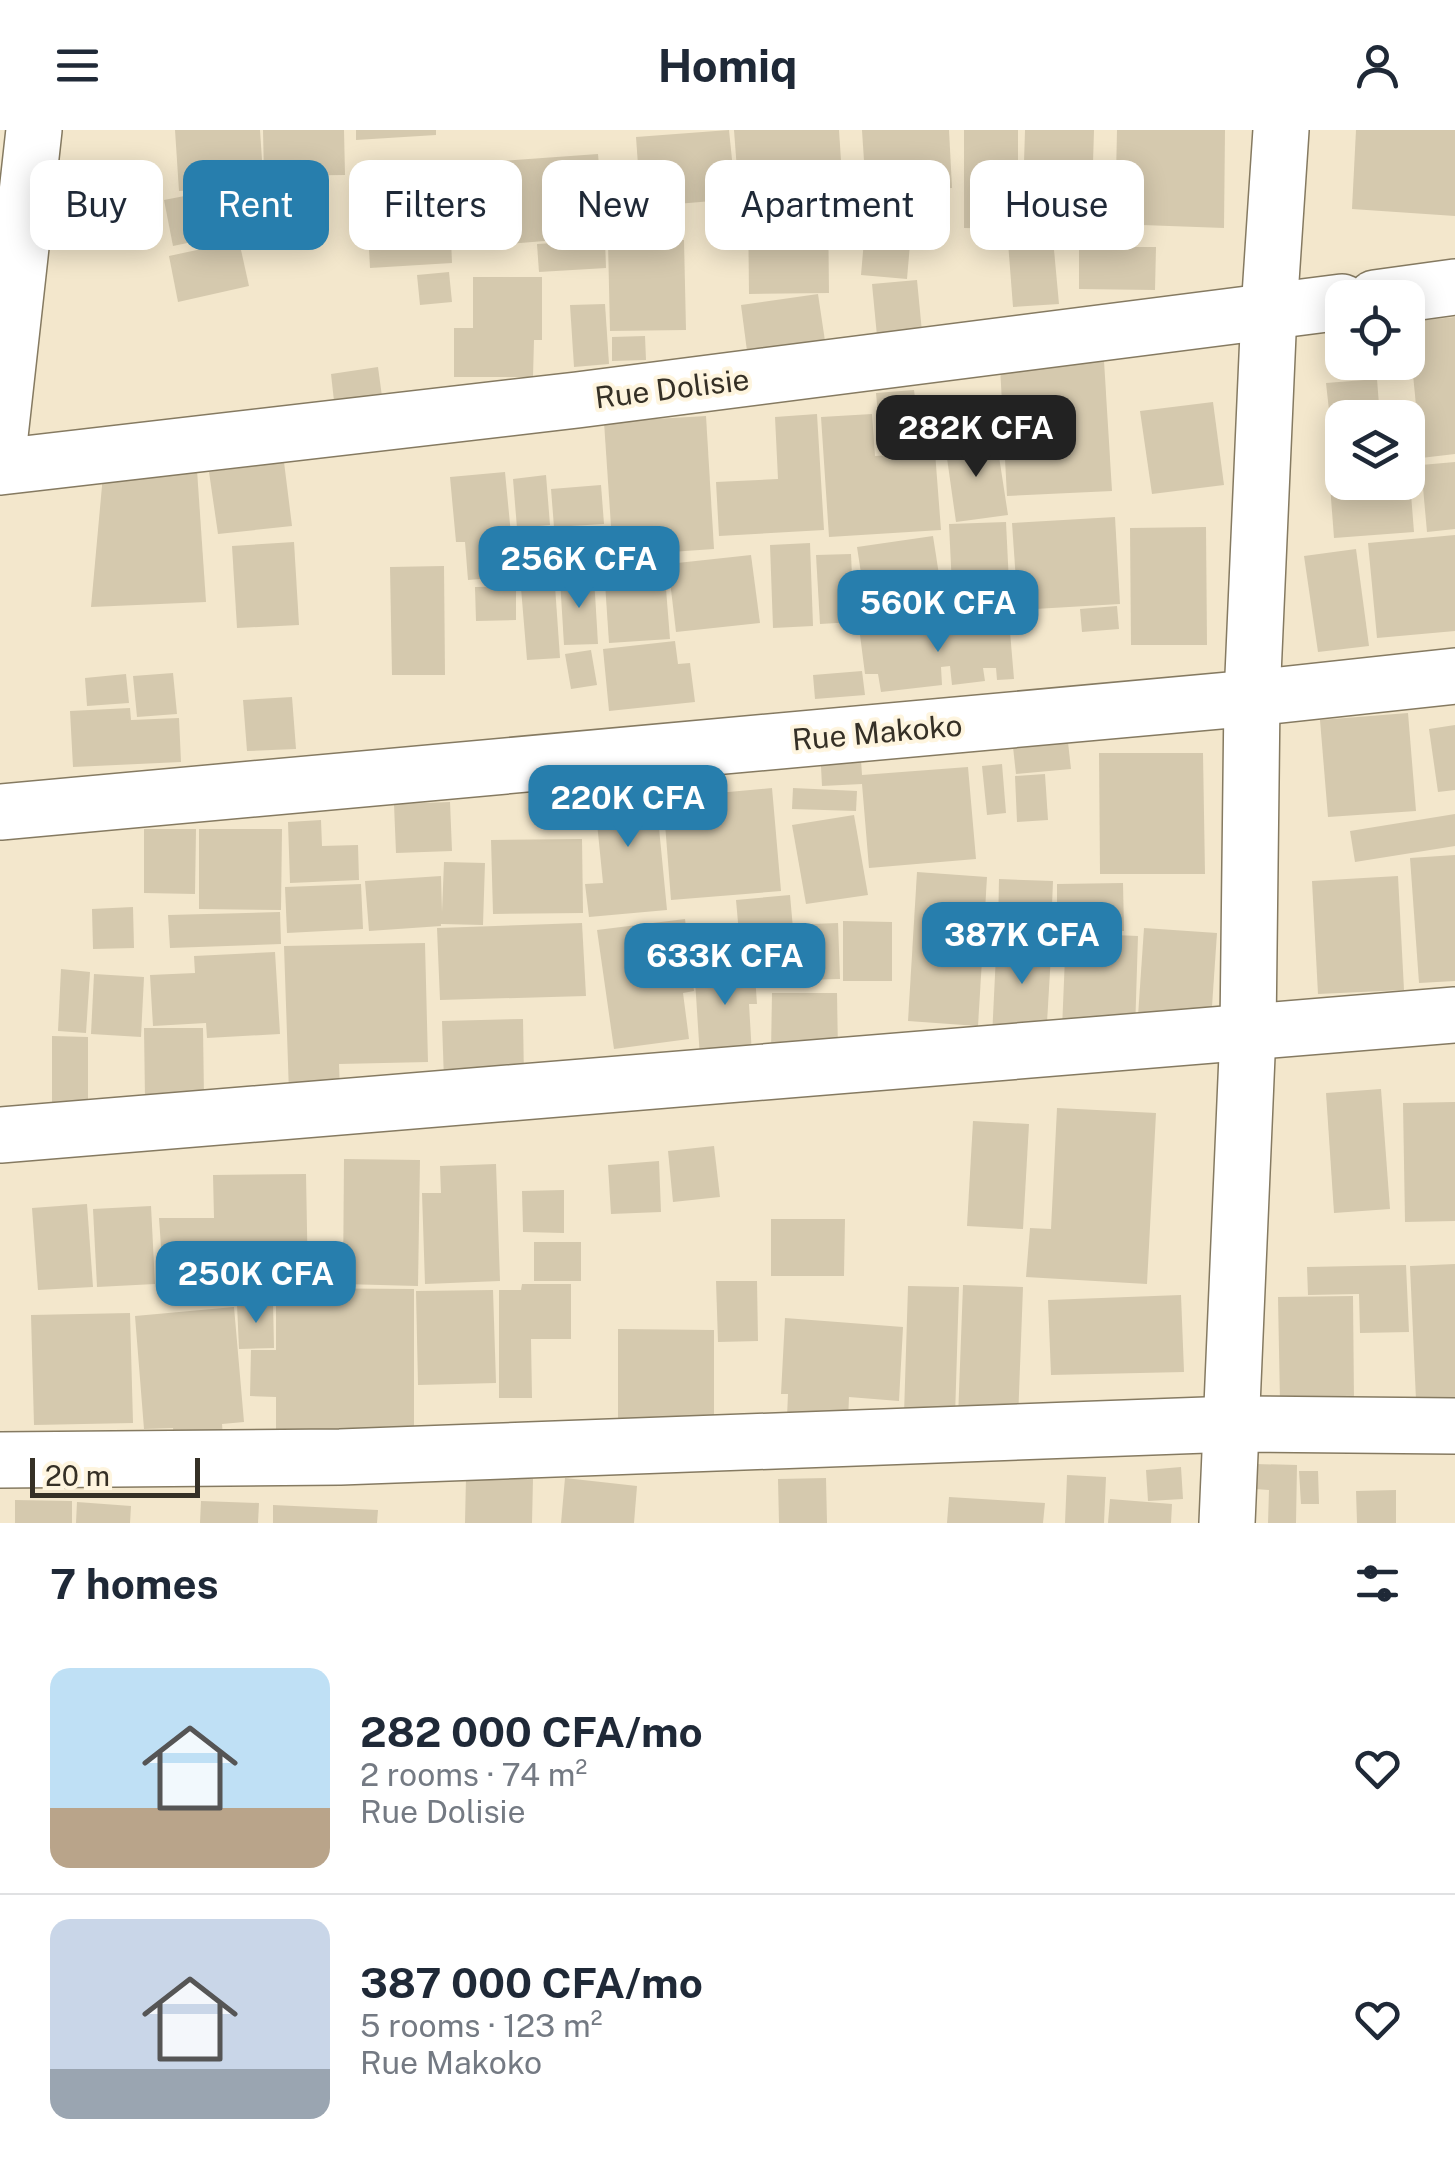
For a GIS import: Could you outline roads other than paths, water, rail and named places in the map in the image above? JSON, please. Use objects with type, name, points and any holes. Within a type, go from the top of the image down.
[{"type":"street","points":[[0,436],[34,130]]},
{"type":"street","points":[[1227,1523],[1248,1032],[1252,698],[1281,130]]},
{"type":"street","points":[[1425,291],[1455,287]]},
{"type":"street","name":"Rue Dolisie","points":[[0,467],[577,400],[1325,304]]},
{"type":"street","name":"Rue Makoko","points":[[0,812],[1252,698],[1455,676]]},
{"type":"street","points":[[0,1135],[1455,1015]]},
{"type":"street","points":[[0,1460],[340,1457],[1233,1424],[1455,1426]]}]
